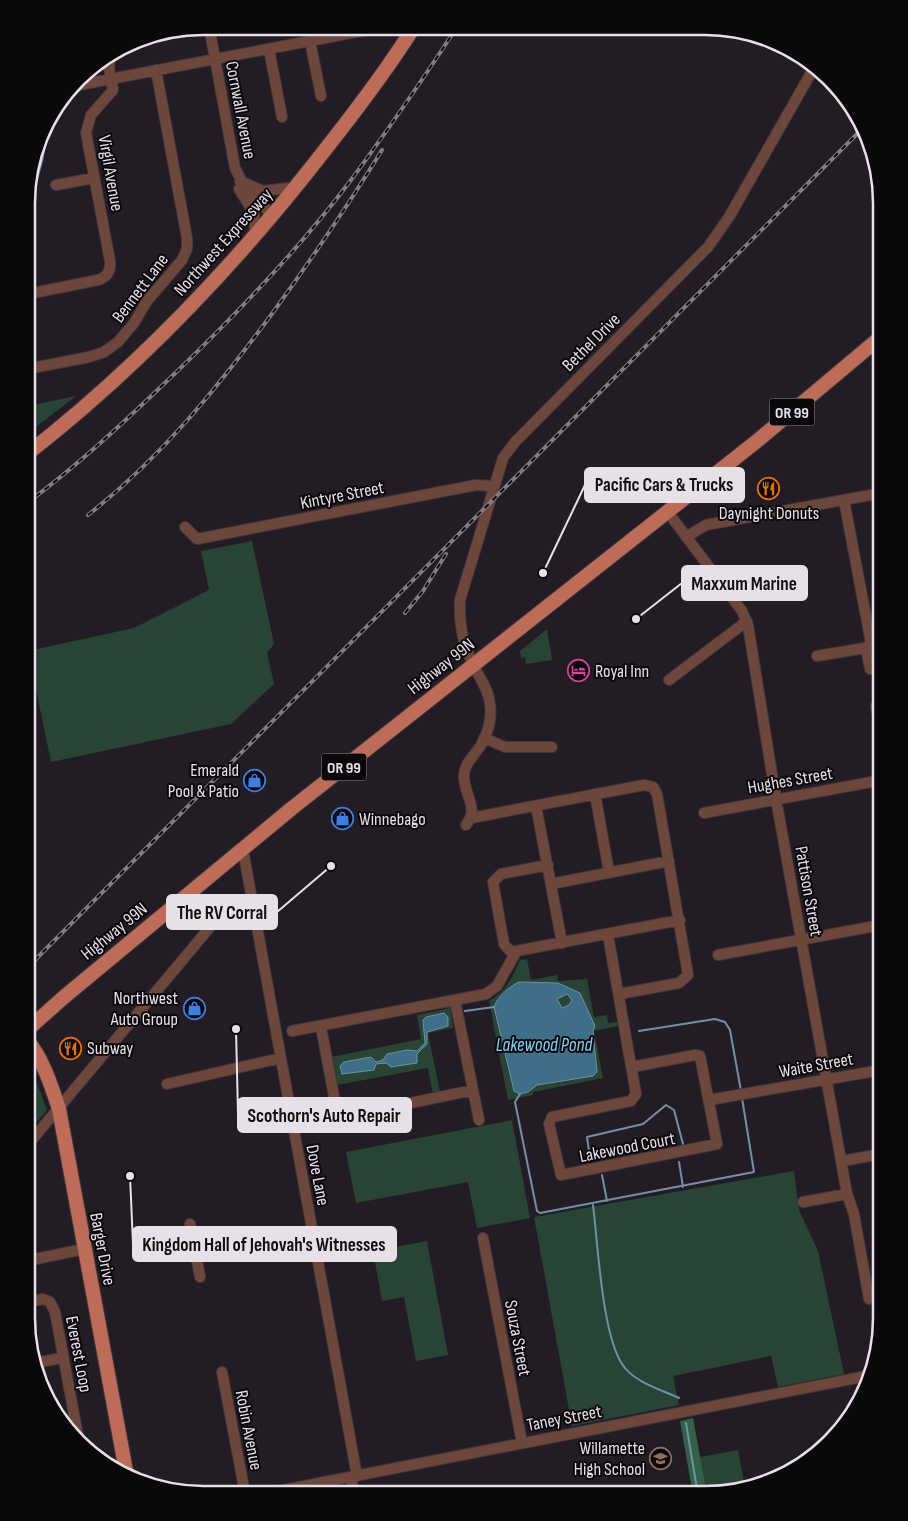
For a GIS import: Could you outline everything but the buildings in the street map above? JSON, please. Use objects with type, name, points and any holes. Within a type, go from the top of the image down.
[{"type":"main road","name":"Northwest Expressway","points":[[35,447],[170,329],[255,237],[274,216],[355,111],[408,35]]},
{"type":"main road","name":"Highway 99N","points":[[35,1023],[78,985],[243,850],[473,665],[757,441],[873,344]]},
{"type":"main road","name":"Barger Drive","points":[[35,1050],[59,1109],[125,1467]]},
{"type":"street","name":"Cornwall Avenue","points":[[211,35],[239,180],[248,193],[274,216]]},
{"type":"street","points":[[85,84],[310,41],[325,35]]},
{"type":"street","points":[[310,41],[321,96]]},
{"type":"street","points":[[269,49],[282,117]]},
{"type":"street","name":"Virgil Avenue","points":[[35,293],[98,280],[107,274],[110,261],[87,138],[87,127],[91,115],[112,93],[110,62]]},
{"type":"street","name":"Bennett Lane","points":[[35,368],[89,357],[111,347],[128,331],[147,301],[184,256],[187,238],[156,70]]},
{"type":"street","name":"Bethel Drive","points":[[473,665],[465,646],[459,615],[460,600],[503,458],[515,442],[708,247],[729,217],[811,73]]},
{"type":"street","points":[[56,185],[94,178]]},
{"type":"street","points":[[255,237],[254,213],[239,190],[239,180],[263,191],[297,186]]},
{"type":"street","name":"Kintyre Street","points":[[185,527],[197,539],[476,485],[494,486]]},
{"type":"street","points":[[686,537],[706,525],[873,495]]},
{"type":"street","points":[[817,656],[866,648],[871,643],[844,500]]},
{"type":"street","name":"Pattison Street","points":[[668,511],[742,611],[747,621],[801,939],[847,1194],[854,1214],[869,1299]]},
{"type":"street","points":[[669,680],[747,621]]},
{"type":"street","points":[[866,648],[870,669]]},
{"type":"street","points":[[473,665],[486,689],[490,705],[490,715],[484,738],[464,772],[465,785],[472,805],[468,822],[536,806],[644,785],[652,787],[657,794],[689,970],[686,978],[679,983],[619,994]]},
{"type":"street","points":[[484,738],[505,747],[552,747]]},
{"type":"street","name":"Hughes Street","points":[[704,813],[873,782]]},
{"type":"street","points":[[594,794],[610,872]]},
{"type":"street","points":[[536,806],[562,943]]},
{"type":"street","name":"Dove Lane","points":[[243,850],[354,1476],[354,1486]]},
{"type":"street","points":[[551,884],[669,861]]},
{"type":"street","points":[[548,865],[501,874],[493,882],[504,944],[508,950],[516,952],[680,920]]},
{"type":"street","points":[[35,1137],[221,914],[233,904],[252,899]]},
{"type":"street","points":[[718,955],[873,927]]},
{"type":"street","name":"Lakewood Court","points":[[608,935],[636,1090],[634,1099],[555,1116],[549,1120],[561,1175],[716,1146],[717,1142],[710,1100],[702,1060],[698,1055],[632,1067]]},
{"type":"street","points":[[292,1032],[480,996],[491,992],[498,986],[516,952]]},
{"type":"street","points":[[455,1001],[478,1120]]},
{"type":"street","points":[[320,1026],[338,1118]]},
{"type":"street","points":[[167,1084],[281,1058]]},
{"type":"street","name":"Waite Street","points":[[710,1100],[873,1071]]},
{"type":"street","points":[[292,1127],[473,1090]]},
{"type":"street","points":[[842,1161],[873,1155]]},
{"type":"street","points":[[803,1202],[847,1194]]},
{"type":"street","points":[[190,1224],[200,1277]]},
{"type":"street","name":"Souza Street","points":[[483,1238],[522,1443]]},
{"type":"street","points":[[35,1258],[84,1249]]},
{"type":"street","name":"Everest Loop","points":[[35,1300],[43,1299],[50,1302],[55,1312],[62,1358],[77,1428]]},
{"type":"street","points":[[41,1361],[62,1358]]},
{"type":"street","name":"Robin Avenue","points":[[222,1372],[243,1486]]},
{"type":"street","name":"Taney Street","points":[[303,1486],[862,1377]]},
{"type":"green space","points":[[76,396],[35,428],[35,404]]},
{"type":"green space","points":[[252,541],[274,644],[267,653],[274,684],[231,724],[51,762],[35,685],[35,649],[134,628],[209,590],[201,551]]},
{"type":"green space","points":[[547,629],[552,660],[526,664],[525,657],[521,658],[520,651]]},
{"type":"green space","name":"Lakewood Pond","points":[[527,959],[531,980],[557,975],[558,981],[587,979],[594,1017],[607,1015],[608,1023],[617,1022],[618,1026],[594,1031],[603,1078],[533,1092],[533,1095],[508,1100],[489,1001],[508,984],[520,960]]},
{"type":"green space","points":[[450,1008],[453,1028],[428,1033],[440,1092],[433,1094],[428,1068],[337,1085],[331,1057],[421,1039],[417,1015]]},
{"type":"green space","points":[[35,1078],[47,1110],[35,1124]]},
{"type":"green space","points":[[512,1120],[530,1218],[477,1228],[468,1182],[356,1203],[346,1152]]},
{"type":"green space","points":[[794,1171],[799,1210],[818,1251],[844,1374],[778,1387],[771,1356],[673,1376],[679,1405],[572,1426],[534,1217]]},
{"type":"green space","points":[[427,1241],[448,1355],[416,1361],[404,1297],[382,1301],[373,1251]]},
{"type":"green space","points":[[693,1418],[706,1486],[691,1486],[680,1421]]},
{"type":"green space","points":[[738,1450],[744,1481],[705,1486],[700,1457]]},
{"type":"water","name":"Lakewood Pond","points":[[519,982],[558,983],[580,993],[595,1026],[593,1031],[597,1072],[593,1076],[537,1085],[528,1092],[520,1094],[514,1091],[494,1007],[508,989]],"holes":[[[567,994],[572,1000],[569,1005],[562,1008],[557,999]]]},
{"type":"water","points":[[444,1013],[448,1017],[448,1026],[427,1032],[427,1044],[417,1054],[417,1063],[391,1067],[386,1063],[376,1064],[374,1070],[342,1074],[340,1066],[344,1062],[371,1057],[376,1062],[383,1060],[387,1054],[407,1050],[417,1051],[425,1043],[423,1020],[426,1017]]},
{"type":"waterway","points":[[36,183],[44,148]]},
{"type":"waterway","points":[[465,1011],[494,1007]]},
{"type":"waterway","points":[[639,1031],[715,1019],[725,1022],[730,1030],[741,1091]]},
{"type":"waterway","points":[[520,1094],[515,1102],[537,1211],[540,1213],[754,1172],[742,1098]]},
{"type":"waterway","points":[[590,1158],[587,1137],[643,1124],[666,1105],[674,1110],[683,1144]]},
{"type":"waterway","points":[[679,1162],[683,1187]]},
{"type":"waterway","points":[[602,1175],[607,1201]]},
{"type":"waterway","points":[[593,1205],[602,1291],[611,1337],[617,1355],[625,1368],[636,1378],[679,1398]]},
{"type":"waterway","points":[[686,1423],[696,1486]]},
{"type":"railway","points":[[35,497],[116,429],[150,397],[216,334],[286,259],[351,180],[452,35]]},
{"type":"railway","points":[[35,960],[858,133]]},
{"type":"railway","points":[[88,515],[115,493],[165,445],[232,367],[316,251],[382,150]]},
{"type":"railway","points":[[405,613],[423,591],[446,554]]},
{"type":"place","name":"Daynight Donuts","points":[[769,488]]},
{"type":"place","name":"Pacific Cars & Trucks","points":[[543,573]]},
{"type":"place","name":"Maxxum Marine","points":[[636,619]]},
{"type":"place","name":"Royal Inn","points":[[579,671]]},
{"type":"place","name":"Emerald Pool & Patio","points":[[255,780]]},
{"type":"place","name":"Winnebago","points":[[343,819]]},
{"type":"place","name":"The RV Corral","points":[[331,866]]},
{"type":"place","name":"Northwest Auto Group","points":[[194,1008]]},
{"type":"place","name":"Scothorn's Auto Repair","points":[[236,1029]]},
{"type":"place","name":"Subway","points":[[71,1048]]},
{"type":"place","name":"Kingdom Hall of Jehovah's Witnesses","points":[[130,1176]]},
{"type":"place","name":"Willamette High School","points":[[661,1458]]}]
